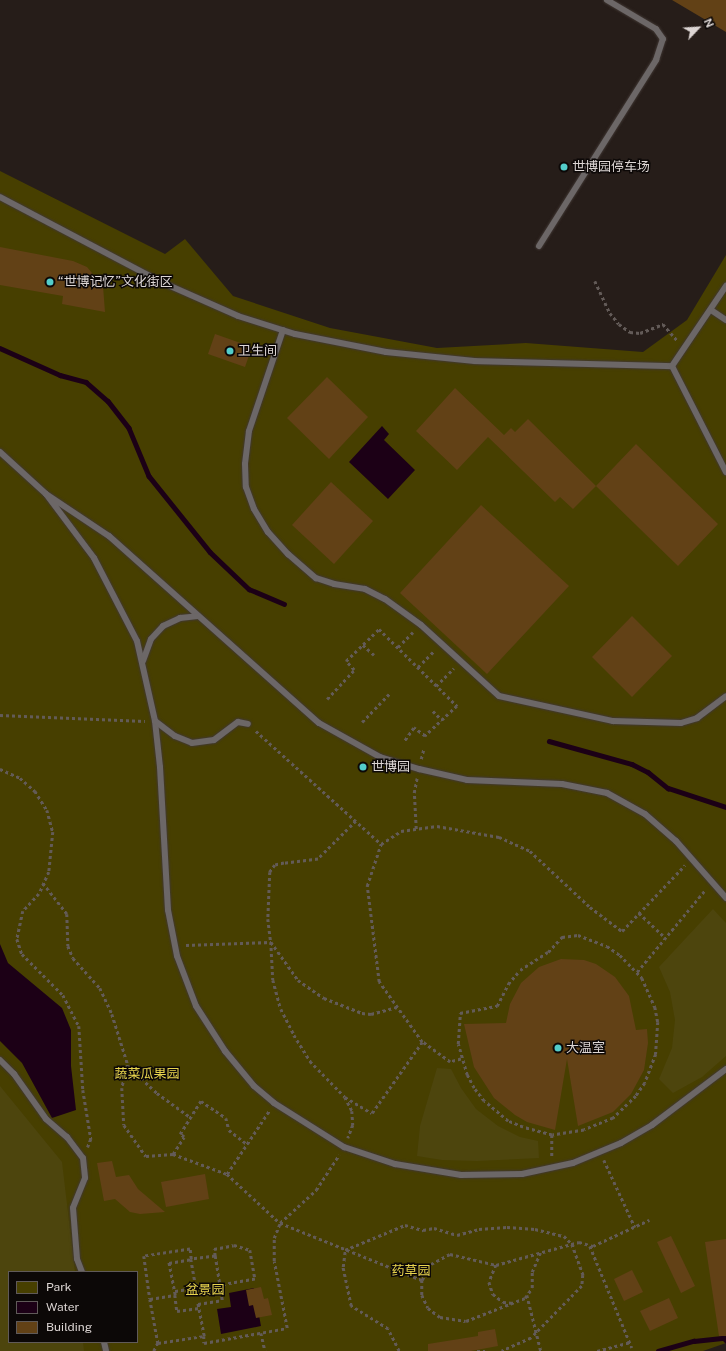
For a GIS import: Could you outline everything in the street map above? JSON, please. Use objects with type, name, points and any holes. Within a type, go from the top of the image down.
[{"type":"lane","points":[[539,246],[652,65],[663,39],[656,29],[607,0]]},
{"type":"lane","points":[[0,197],[159,281],[238,316],[283,330],[386,352],[475,361],[672,366]]},
{"type":"lane","points":[[672,366],[726,286]]},
{"type":"lane","points":[[711,310],[726,320]]},
{"type":"lane","points":[[283,330],[249,431],[245,464],[246,487],[254,509],[268,532],[288,554],[316,578],[334,584],[365,589],[385,599],[421,625],[499,696],[613,722],[681,723],[697,718],[726,696]]},
{"type":"lane","points":[[672,366],[726,472]]},
{"type":"lane","points":[[0,452],[46,494],[109,536],[319,723],[380,757],[419,769],[467,780],[562,784],[607,793],[645,814],[676,841],[726,898]]},
{"type":"lane","points":[[46,494],[94,558],[137,641],[155,721],[160,767],[168,910],[175,945],[196,1006],[225,1051],[254,1086],[274,1104],[344,1147],[395,1164],[461,1175],[522,1174],[552,1168],[601,1152],[652,1125],[726,1069]]},
{"type":"lane","points":[[142,665],[146,647],[163,626],[180,618],[198,616]]},
{"type":"lane","points":[[155,721],[175,736],[192,743],[214,740],[238,722],[248,724]]},
{"type":"lane","points":[[0,1060],[14,1074],[46,1118],[67,1137],[83,1158],[85,1178],[73,1208],[77,1259],[82,1271]]},
{"type":"path","points":[[594,281],[610,313],[619,324],[630,332],[640,333],[663,324],[684,348]]},
{"type":"path","points":[[398,648],[421,625]]},
{"type":"path","points":[[327,700],[354,670],[346,662],[379,629],[457,706],[425,736],[414,728],[405,742]]},
{"type":"path","points":[[418,667],[442,644]]},
{"type":"path","points":[[363,645],[374,655]]},
{"type":"path","points":[[436,686],[461,661]]},
{"type":"path","points":[[362,722],[389,694]]},
{"type":"path","points":[[433,711],[442,720]]},
{"type":"path","points":[[0,715],[155,721]]},
{"type":"path","points":[[248,724],[381,844]]},
{"type":"path","points":[[416,829],[414,793],[424,748]]},
{"type":"path","points":[[0,769],[20,778],[35,791],[46,810],[53,832],[53,855],[44,883],[38,894],[23,911],[16,939],[22,954],[63,995],[79,1026],[83,1090],[91,1139],[83,1158]]},
{"type":"path","points":[[356,821],[318,858],[276,865],[270,872],[268,919],[273,980],[281,1009],[310,1061],[345,1097],[372,1113],[422,1042]]},
{"type":"path","points":[[461,1060],[450,1062],[422,1042],[378,982],[367,886],[381,844],[401,832],[437,826],[499,837],[530,851],[590,907],[622,931],[692,858]]},
{"type":"path","points":[[637,972],[712,882]]},
{"type":"path","points":[[44,883],[67,914],[68,946],[74,958],[100,988],[112,1014],[128,1065],[157,1093],[190,1117]]},
{"type":"path","points":[[639,913],[666,937]]},
{"type":"path","points":[[578,935],[593,939],[620,955],[637,972],[649,992],[658,1022],[656,1054],[645,1083],[636,1096],[613,1118],[584,1130],[552,1135],[523,1127],[496,1112],[474,1088],[461,1060],[458,1028],[460,1013],[497,1006],[508,984],[520,970],[548,952],[562,937],[578,935]]},
{"type":"path","points":[[175,945],[271,942]]},
{"type":"path","points":[[271,942],[298,980],[324,998],[362,1013],[371,1014],[397,1007]]},
{"type":"path","points":[[128,1065],[122,1088],[124,1125],[146,1156],[173,1154],[227,1174],[280,1223],[422,1280]]},
{"type":"path","points":[[220,1285],[255,1279],[250,1250],[234,1245],[214,1249],[222,1300],[198,1304],[204,1343],[287,1328],[274,1261],[274,1238],[280,1223],[316,1190],[344,1147],[353,1125],[352,1111],[345,1097]]},
{"type":"path","points":[[173,1154],[184,1137],[180,1134],[201,1101],[226,1118],[229,1130],[247,1144]]},
{"type":"path","points":[[227,1174],[274,1104]]},
{"type":"path","points":[[552,1135],[552,1168]]},
{"type":"path","points":[[601,1152],[634,1227]]},
{"type":"path","points":[[540,1253],[532,1272],[532,1288],[527,1295],[516,1303],[466,1321],[440,1317],[428,1308],[422,1295],[422,1280],[431,1264],[450,1254],[496,1265],[579,1242],[593,1246],[648,1220]]},
{"type":"path","points":[[345,1250],[405,1225],[423,1230],[434,1228],[456,1236],[479,1229],[535,1229],[564,1236],[572,1244],[583,1275],[582,1286],[549,1317],[537,1333],[502,1351]]},
{"type":"path","points":[[589,1245],[632,1348]]},
{"type":"path","points":[[150,1299],[196,1288],[190,1249],[144,1256],[150,1299],[158,1343],[154,1351]]},
{"type":"path","points":[[345,1250],[343,1268],[351,1306],[388,1329],[399,1351]]},
{"type":"path","points":[[199,1308],[177,1312],[169,1263],[215,1256]]},
{"type":"path","points":[[496,1265],[489,1282],[493,1294],[503,1302],[516,1303]]},
{"type":"path","points":[[527,1295],[541,1351]]},
{"type":"path","points":[[261,1333],[265,1351]]},
{"type":"path","points":[[158,1343],[204,1336]]},
{"type":"path","points":[[597,1351],[630,1342]]},
{"type":"path","points":[[477,1351],[486,1351]]},
{"type":"green space","name":"世博园","points":[[0,171],[165,254],[185,239],[233,296],[330,328],[437,348],[526,343],[643,352],[687,320],[726,255],[726,1343],[703,1351],[38,1351],[36,1343],[138,1343],[138,1271],[21,1271],[0,1182]]},
{"type":"shaded area","points":[[713,909],[726,923],[726,1056],[702,1077],[673,1093],[659,1079],[672,1048],[675,1020],[670,992],[659,967]]},
{"type":"shaded area","points":[[437,1068],[451,1069],[461,1088],[476,1109],[498,1126],[520,1137],[538,1141],[539,1158],[477,1161],[442,1160],[417,1156],[420,1126]]},
{"type":"shaded area","points":[[0,1086],[62,1162],[75,1271],[8,1271],[8,1343],[83,1343],[84,1351],[0,1351]]},
{"type":"water","points":[[382,426],[389,434],[384,440],[415,470],[388,499],[349,462]]},
{"type":"water","points":[[0,944],[8,963],[62,1008],[71,1030],[71,1066],[76,1110],[52,1118],[22,1063],[0,1041]]},
{"type":"water","points":[[254,1288],[261,1326],[221,1334],[217,1309],[231,1307],[229,1293]]},
{"type":"building","points":[[672,0],[726,0],[726,32]]},
{"type":"building","name":"“世博记忆”文化街区","points":[[0,247],[73,261],[87,267],[103,286],[105,312],[62,304],[63,296],[0,285]]},
{"type":"building","name":"卫生间","points":[[215,334],[252,347],[245,367],[208,354]]},
{"type":"building","points":[[327,377],[368,417],[329,459],[287,418]]},
{"type":"building","points":[[455,388],[504,435],[511,428],[515,432],[528,419],[596,486],[573,509],[560,497],[555,502],[488,437],[457,470],[416,431]]},
{"type":"building","points":[[636,444],[718,524],[678,566],[596,486]]},
{"type":"building","points":[[331,482],[373,521],[334,564],[292,525]]},
{"type":"building","points":[[481,505],[569,586],[487,674],[400,593]]},
{"type":"building","points":[[632,616],[672,656],[632,697],[592,657]]},
{"type":"building","name":"大温室","points":[[561,959],[584,960],[596,964],[615,977],[629,996],[636,1030],[647,1029],[648,1043],[644,1070],[631,1094],[613,1112],[578,1126],[567,1059],[555,1130],[527,1122],[515,1115],[494,1098],[474,1067],[464,1024],[506,1023],[510,1004],[521,983],[539,967]]},
{"type":"building","points":[[112,1161],[116,1177],[129,1175],[138,1189],[165,1212],[140,1214],[130,1212],[115,1199],[104,1201],[97,1163]]},
{"type":"building","points":[[205,1174],[209,1199],[166,1207],[161,1182]]},
{"type":"building","points":[[671,1236],[695,1286],[681,1293],[657,1242]]},
{"type":"building","points":[[726,1239],[726,1336],[719,1336],[705,1242]]},
{"type":"building","points":[[632,1270],[643,1292],[624,1301],[614,1279]]},
{"type":"building","points":[[261,1287],[264,1299],[268,1298],[272,1315],[256,1318],[253,1305],[249,1306],[246,1290]]},
{"type":"building","points":[[669,1298],[678,1318],[650,1331],[640,1311]]},
{"type":"building","points":[[495,1329],[498,1346],[471,1351],[428,1351],[428,1344],[478,1336],[478,1332]]},
{"type":"waterway","points":[[0,348],[60,375],[86,382],[108,401],[129,428],[149,476],[210,552],[249,589],[284,604]]},
{"type":"waterway","points":[[549,741],[632,764],[648,772],[668,788],[726,807]]},
{"type":"waterway","points":[[658,1351],[694,1341],[724,1338],[726,1340]]},
{"type":"place","name":"世博园停车场","points":[[564,167]]},
{"type":"place","name":"“世博记忆”文化街区","points":[[50,282]]},
{"type":"place","name":"卫生间","points":[[230,351]]},
{"type":"place","name":"世博园","points":[[363,767]]},
{"type":"place","name":"大温室","points":[[558,1048]]},
{"type":"park label","name":"蔬菜瓜果园","points":[[147,1074]]},
{"type":"park label","name":"药草园","points":[[411,1271]]},
{"type":"park label","name":"盆景园","points":[[205,1290]]}]
